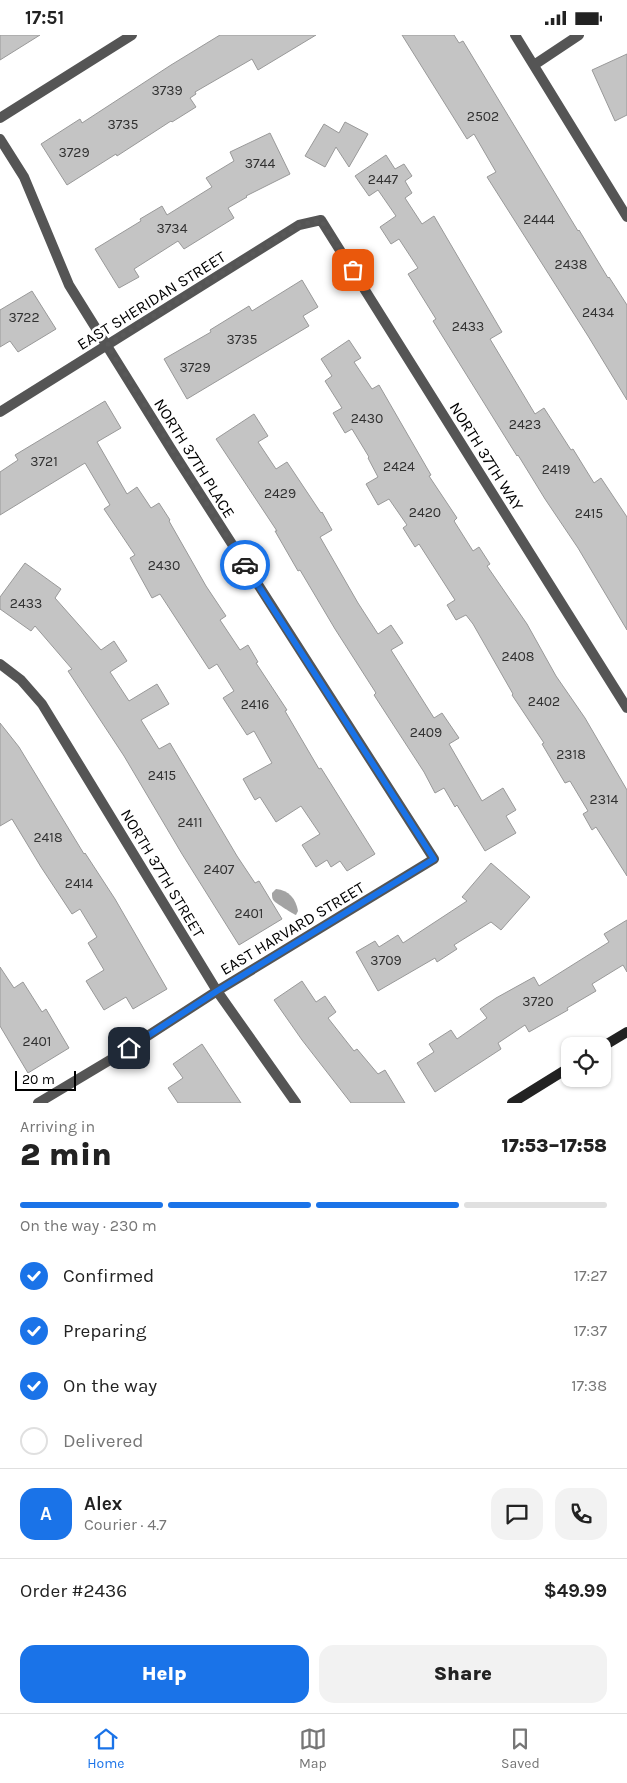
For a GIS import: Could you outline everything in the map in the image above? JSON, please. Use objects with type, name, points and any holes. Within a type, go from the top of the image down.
[{"type":"street","points":[[0,118],[132,35]]},
{"type":"street","points":[[515,35],[627,217]]},
{"type":"street","points":[[534,65],[579,35]]},
{"type":"street","name":"NORTH 37TH PLACE","points":[[0,139],[24,177],[69,285],[178,461],[434,859]]},
{"type":"street","name":"EAST SHERIDAN STREET","points":[[0,412],[299,225],[321,220]]},
{"type":"street","name":"NORTH 37TH WAY","points":[[321,220],[627,708]]},
{"type":"street","name":"NORTH 37TH STREET","points":[[0,664],[21,679],[42,704],[217,991],[296,1103]]},
{"type":"street","name":"EAST HARVARD STREET","points":[[38,1103],[434,859]]},
{"type":"street","points":[[611,1042],[627,1032]]},
{"type":"street","points":[[512,1103],[561,1073]]},
{"type":"shaded area","points":[[276,889],[285,891],[294,899],[298,911],[296,915],[273,900],[272,893]]},
{"type":"building","points":[[0,35],[40,35],[0,60]]},
{"type":"building","points":[[220,35],[316,35],[258,70],[252,59],[195,92],[196,94],[190,98],[196,107],[67,185],[41,144],[80,119],[82,123]]},
{"type":"building","points":[[402,35],[454,35],[459,43],[463,41],[578,231],[627,305],[627,400],[487,177],[496,172],[474,134],[467,139]]},
{"type":"building","points":[[627,54],[627,115],[615,121],[592,70]]},
{"type":"building","points":[[345,122],[368,134],[349,167],[336,147],[325,167],[305,156],[324,124],[339,133]]},
{"type":"building","points":[[270,133],[290,174],[246,196],[228,208],[234,218],[184,249],[178,241],[134,269],[139,277],[119,288],[95,249],[162,206],[167,215],[212,187],[206,178],[234,161],[230,152]]},
{"type":"building","points":[[386,155],[395,169],[404,164],[412,176],[405,181],[412,193],[405,198],[422,224],[434,216],[502,332],[490,339],[535,414],[544,408],[594,483],[601,478],[627,517],[627,630],[578,548],[517,456],[433,321],[436,319],[408,274],[418,268],[399,239],[391,244],[380,227],[396,216],[378,190],[369,196],[355,176]]},
{"type":"building","points":[[302,280],[318,307],[303,316],[309,326],[187,399],[164,359],[211,332],[210,330],[249,306],[252,311]]},
{"type":"building","points":[[32,291],[56,329],[18,352],[10,341],[0,347],[0,310]]},
{"type":"building","points":[[349,340],[361,358],[354,362],[372,389],[379,385],[431,475],[429,476],[457,518],[454,521],[473,551],[479,547],[490,564],[487,566],[527,624],[556,676],[585,718],[627,790],[627,876],[596,827],[592,830],[583,814],[588,811],[570,781],[565,783],[542,744],[544,743],[512,695],[473,624],[466,615],[456,620],[447,605],[455,600],[419,544],[415,547],[403,528],[407,525],[389,499],[378,505],[366,484],[378,477],[369,457],[352,429],[345,433],[333,413],[342,408],[325,381],[332,376],[321,359]]},
{"type":"building","points":[[105,401],[121,428],[97,442],[127,494],[137,487],[151,508],[159,503],[206,586],[226,616],[220,620],[240,650],[248,645],[258,662],[256,663],[287,710],[285,711],[319,769],[321,768],[375,854],[347,871],[340,861],[331,867],[327,860],[316,867],[302,845],[320,834],[301,806],[276,822],[260,797],[255,800],[243,779],[272,763],[254,731],[247,735],[223,698],[234,691],[217,664],[209,669],[160,594],[152,598],[130,558],[135,555],[104,509],[110,505],[85,463],[0,515],[0,472],[18,460],[15,455]]},
{"type":"building","points":[[254,414],[268,436],[258,442],[276,469],[287,462],[322,512],[332,530],[320,537],[358,603],[378,634],[391,625],[403,643],[391,650],[434,718],[442,713],[459,738],[449,744],[482,801],[503,788],[516,810],[506,816],[516,833],[485,851],[457,805],[455,807],[444,788],[435,793],[424,772],[374,695],[376,693],[300,570],[298,571],[275,531],[277,531],[216,439]]},
{"type":"building","points":[[25,563],[61,589],[55,598],[101,650],[114,641],[127,661],[110,672],[129,701],[157,684],[169,704],[141,720],[159,749],[170,743],[237,856],[255,883],[259,881],[282,919],[239,945],[124,756],[68,671],[72,669],[35,626],[31,631],[0,609],[0,597]]},
{"type":"building","points":[[0,723],[19,747],[84,854],[115,899],[167,989],[133,1009],[126,997],[104,1010],[86,981],[104,970],[88,943],[97,937],[80,909],[72,914],[12,819],[0,826]]},
{"type":"building","points":[[491,863],[530,897],[501,930],[491,922],[454,945],[457,949],[437,962],[435,958],[378,991],[356,952],[375,941],[379,947],[398,935],[403,943],[467,901],[462,897]]},
{"type":"building","points":[[627,920],[627,972],[623,965],[592,984],[596,991],[567,1008],[568,1010],[529,1032],[525,1025],[498,1043],[501,1049],[435,1092],[417,1063],[434,1052],[429,1044],[451,1030],[457,1039],[487,1018],[480,1009],[534,977],[539,986],[609,942],[604,934]]},
{"type":"building","points":[[0,967],[14,988],[23,982],[42,1012],[46,1009],[69,1048],[28,1073],[0,1026]]},
{"type":"building","points":[[302,981],[316,1002],[325,996],[336,1012],[328,1018],[354,1051],[357,1049],[378,1074],[385,1070],[405,1103],[351,1103],[302,1040],[274,1000]]},
{"type":"building","points":[[202,1044],[241,1103],[178,1103],[168,1088],[183,1078],[173,1064]]},
{"type":"way so far","points":[[245,565],[107,345],[299,225],[321,220],[353,270]]},
{"type":"route","points":[[129,1048],[217,991],[434,859],[245,565]]}]
